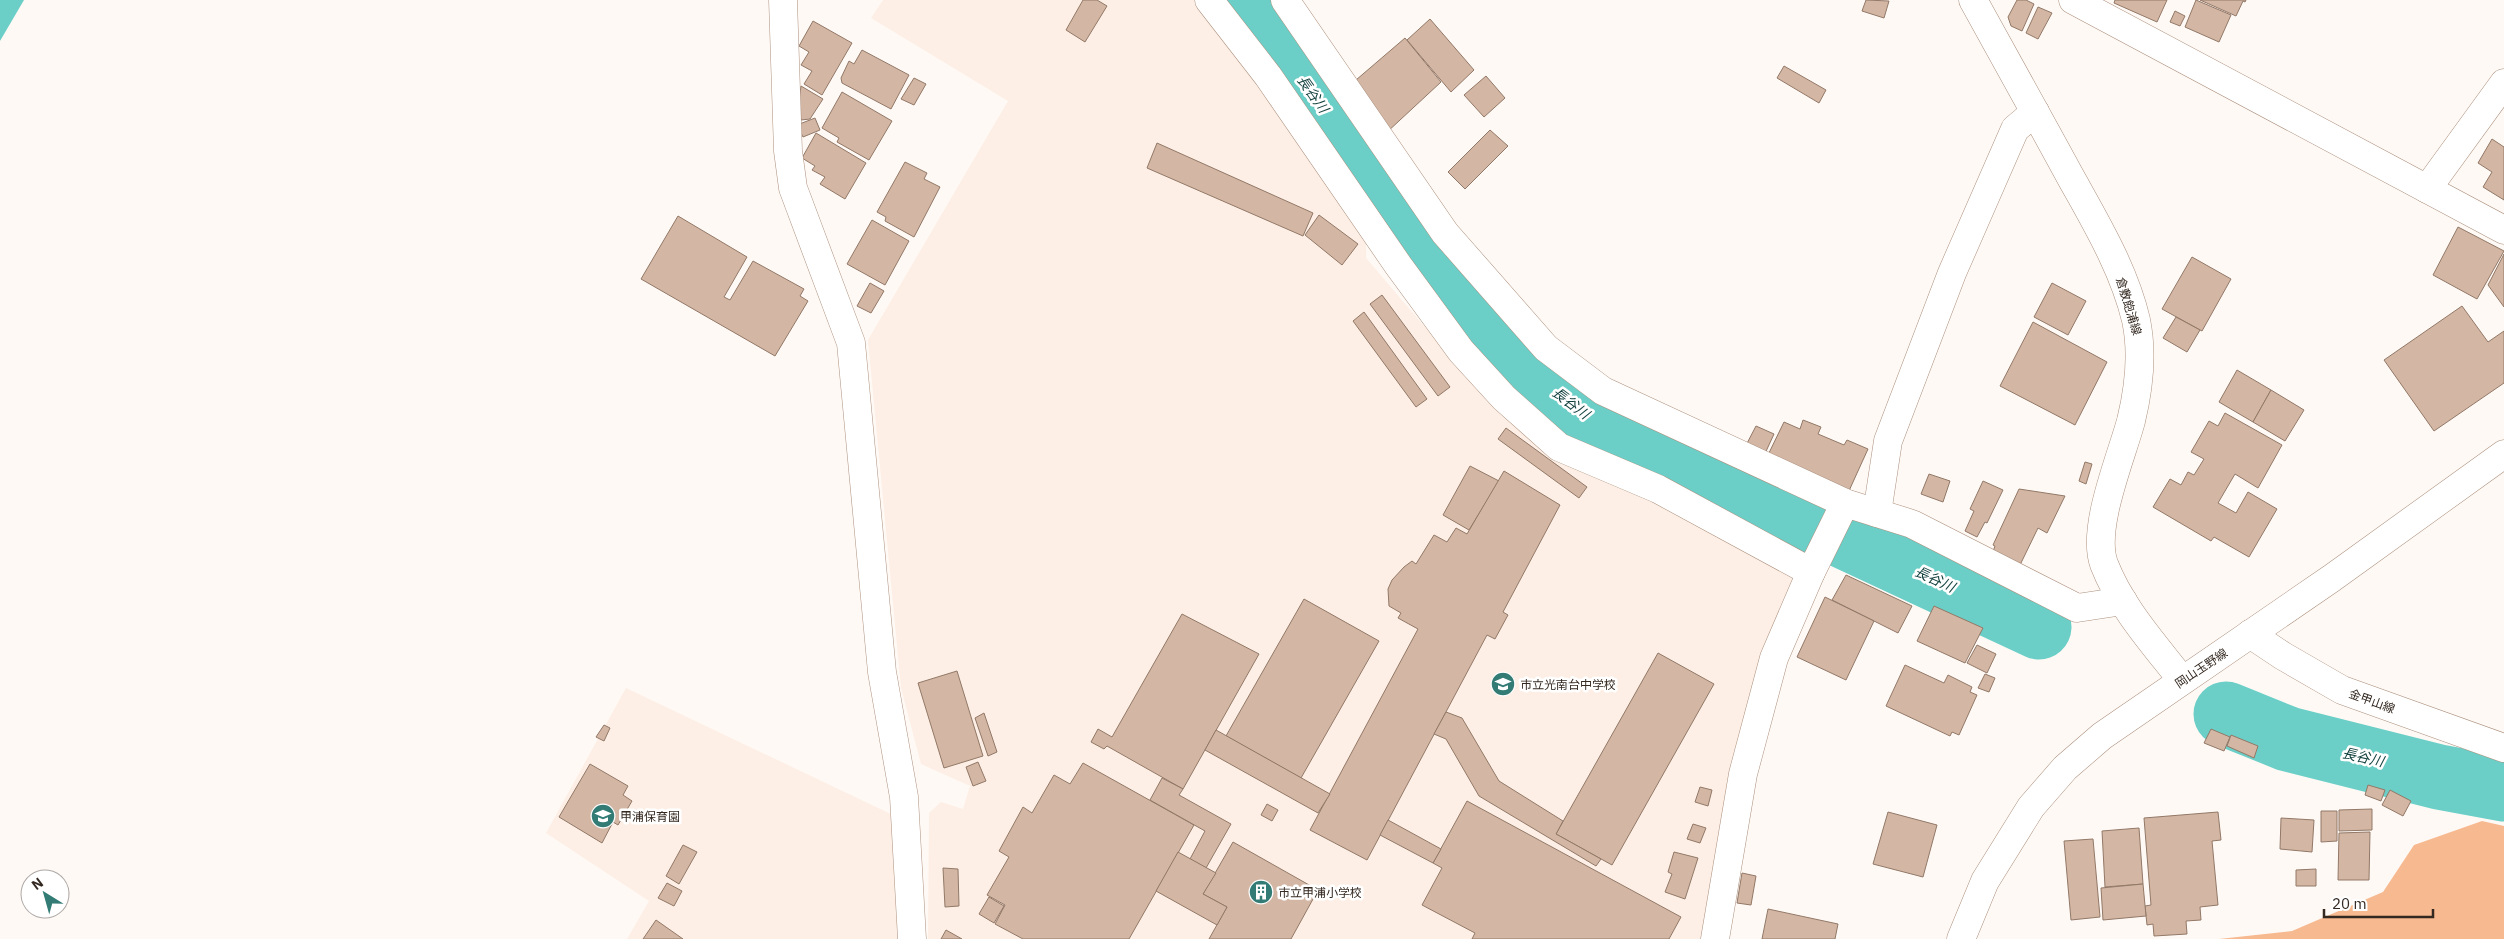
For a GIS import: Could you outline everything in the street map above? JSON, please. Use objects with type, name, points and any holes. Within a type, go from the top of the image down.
[{"type":"street","points":[[783,0],[788,151],[793,188],[851,343],[882,672],[904,797],[912,939]]},
{"type":"street","points":[[1209,0],[1268,76],[1398,265],[1450,335],[1504,398],[1559,447],[1658,489],[1817,561]]},
{"type":"street","points":[[1285,0],[1444,233],[1546,348],[1603,391],[1841,511],[1877,513],[1912,524],[2077,608],[2123,602]]},
{"type":"street","name":"倉敷飽浦線","points":[[1972,0],[2103,235],[2123,281],[2136,318],[2141,348],[2131,419],[2106,503],[2101,536],[2104,563],[2123,602],[2182,680]]},
{"type":"street","points":[[2073,0],[2504,230]]},
{"type":"street","points":[[2427,189],[2504,83]]},
{"type":"street","points":[[1877,513],[1888,441],[1952,273],[2015,129],[2035,112]]},
{"type":"street","name":"岡山玉野線","points":[[1961,939],[1984,882],[2031,807],[2065,768],[2102,736],[2504,454]]},
{"type":"street","points":[[1715,939],[1743,774],[1774,658],[1841,511]]},
{"type":"street","name":"金甲山線","points":[[2250,634],[2290,661],[2342,690],[2504,748]]},
{"type":"shaded area","points":[[883,0],[1194,0],[1213,20],[1366,237],[1366,258],[1460,368],[1512,418],[1793,571],[1797,588],[1706,939],[928,939],[929,813],[941,802],[963,809],[970,786],[921,764],[901,688],[868,340],[1008,101],[871,18]]},
{"type":"shaded area","points":[[626,688],[895,816],[902,939],[627,939],[649,901],[546,833]]},
{"type":"shaded area","points":[[2482,821],[2504,826],[2504,939],[2219,939],[2292,931],[2383,892],[2414,845]]},
{"type":"water","points":[[0,0],[24,0],[0,41]]},
{"type":"building","points":[[1083,0],[1097,0],[1107,6],[1085,42],[1066,30]]},
{"type":"building","points":[[1866,0],[1889,1],[1884,18],[1862,11]]},
{"type":"building","points":[[2017,0],[2026,0],[2034,4],[2022,31],[2011,26],[2008,17]]},
{"type":"building","points":[[2115,0],[2167,0],[2157,22],[2114,3]]},
{"type":"building","points":[[2196,0],[2231,15],[2219,42],[2185,27]]},
{"type":"building","points":[[2200,0],[2246,0],[2245,2],[2243,1],[2236,16]]},
{"type":"building","points":[[2038,7],[2052,13],[2038,39],[2026,33]]},
{"type":"building","points":[[2175,11],[2185,16],[2180,26],[2170,22]]},
{"type":"building","points":[[1430,19],[1474,70],[1451,92],[1407,40]]},
{"type":"building","points":[[813,21],[852,43],[822,95],[804,84],[812,71],[801,65],[809,52],[799,46]]},
{"type":"building","points":[[1405,38],[1441,82],[1386,133],[1349,86]]},
{"type":"building","points":[[862,50],[909,75],[891,109],[842,83],[841,78],[849,61],[854,64]]},
{"type":"building","points":[[1784,66],[1826,90],[1819,103],[1777,78]]},
{"type":"building","points":[[1486,76],[1505,98],[1484,117],[1464,95]]},
{"type":"building","points":[[914,78],[926,84],[914,105],[901,99]]},
{"type":"building","points":[[801,86],[823,99],[810,119],[801,120],[798,107]]},
{"type":"building","points":[[842,92],[892,121],[869,160],[837,142],[839,138],[822,128]]},
{"type":"building","points":[[815,118],[820,130],[803,137],[797,125]]},
{"type":"building","points":[[1490,130],[1508,146],[1465,189],[1448,172]]},
{"type":"building","points":[[816,133],[866,163],[845,199],[820,184],[825,177],[812,170],[815,166],[802,158]]},
{"type":"building","points":[[2492,139],[2504,147],[2504,200],[2483,187],[2492,172],[2478,163]]},
{"type":"building","points":[[1157,143],[1313,213],[1303,236],[1147,168]]},
{"type":"building","points":[[905,162],[927,173],[924,179],[940,187],[914,237],[885,221],[886,217],[877,212]]},
{"type":"building","points":[[1319,215],[1358,244],[1342,265],[1305,235]]},
{"type":"building","points":[[678,216],[747,257],[724,297],[730,300],[753,261],[804,289],[800,296],[808,301],[775,356],[641,279]]},
{"type":"building","points":[[872,220],[909,241],[885,285],[847,264]]},
{"type":"building","points":[[2458,227],[2504,251],[2477,299],[2433,275]]},
{"type":"building","points":[[2504,254],[2504,307],[2488,285]]},
{"type":"building","points":[[2192,257],[2231,279],[2202,331],[2162,309]]},
{"type":"building","points":[[870,283],[884,291],[871,313],[857,306]]},
{"type":"building","points":[[2052,283],[2086,301],[2068,335],[2034,317]]},
{"type":"building","points":[[1382,295],[1450,387],[1438,396],[1370,304]]},
{"type":"building","points":[[2462,306],[2488,342],[2504,331],[2504,383],[2434,431],[2384,360]]},
{"type":"building","points":[[1364,312],[1427,399],[1416,407],[1353,321]]},
{"type":"building","points":[[2176,317],[2200,330],[2187,352],[2163,338]]},
{"type":"building","points":[[2033,322],[2107,362],[2075,425],[2000,386]]},
{"type":"building","points":[[2237,370],[2271,390],[2253,422],[2219,402]]},
{"type":"building","points":[[2271,390],[2304,410],[2285,441],[2253,422]]},
{"type":"building","points":[[2225,413],[2282,445],[2258,488],[2235,474],[2218,503],[2236,513],[2248,492],[2277,509],[2249,557],[2214,537],[2211,541],[2153,507],[2170,479],[2181,485],[2188,472],[2194,475],[2204,459],[2191,452],[2209,421],[2218,426]]},
{"type":"building","points":[[1803,420],[1821,427],[1818,434],[1844,445],[1847,440],[1868,449],[1848,493],[1767,457],[1784,422],[1800,429]]},
{"type":"building","points":[[1756,426],[1774,434],[1762,460],[1743,451]]},
{"type":"building","points":[[1506,428],[1587,487],[1579,498],[1498,439]]},
{"type":"building","points":[[2085,462],[2092,464],[2086,484],[2079,481]]},
{"type":"building","points":[[1470,466],[1499,481],[1469,530],[1443,515]]},
{"type":"building","points":[[1504,471],[1560,505],[1503,612],[1508,615],[1495,639],[1487,635],[1367,860],[1310,830],[1418,629],[1398,618],[1401,613],[1389,606],[1388,589],[1392,580],[1404,567],[1412,561],[1416,564],[1434,535],[1447,542],[1456,528],[1467,534]]},
{"type":"building","points":[[1929,474],[1950,481],[1943,502],[1921,494]]},
{"type":"building","points":[[1983,481],[2003,490],[1987,523],[1985,522],[1977,537],[1965,531],[1974,511],[1970,509]]},
{"type":"building","points":[[2019,489],[2065,496],[2047,533],[2038,528],[2020,565],[1992,554],[1995,546],[1993,545]]},
{"type":"building","points":[[1846,575],[1912,606],[1898,633],[1832,600]]},
{"type":"building","points":[[1825,597],[1874,621],[1846,680],[1797,657]]},
{"type":"building","points":[[1304,599],[1379,641],[1301,778],[1226,736]]},
{"type":"building","points":[[1934,606],[1983,628],[1965,663],[1917,641]]},
{"type":"building","points":[[1182,614],[1259,654],[1183,789],[1107,746],[1104,749],[1091,742],[1098,729],[1112,737]]},
{"type":"building","points":[[1977,645],[1996,654],[1987,673],[1967,663]]},
{"type":"building","points":[[1658,653],[1714,684],[1612,865],[1556,834]]},
{"type":"building","points":[[1905,665],[1944,683],[1948,675],[1972,687],[1970,692],[1977,695],[1959,735],[1952,732],[1950,736],[1886,706]]},
{"type":"building","points":[[957,671],[983,756],[944,768],[918,683]]},
{"type":"building","points":[[1985,674],[1995,678],[1989,692],[1978,688]]},
{"type":"building","points":[[1446,712],[1462,718],[1499,781],[1563,821],[1556,834],[1601,859],[1596,866],[1479,796],[1446,739],[1434,734]]},
{"type":"building","points":[[984,713],[997,752],[988,756],[975,718]]},
{"type":"building","points":[[604,725],[610,728],[604,741],[596,737]]},
{"type":"building","points":[[2211,729],[2230,737],[2224,751],[2204,743]]},
{"type":"building","points":[[1216,730],[1330,794],[1318,813],[1205,750]]},
{"type":"building","points":[[2231,735],[2258,746],[2254,758],[2227,746]]},
{"type":"building","points":[[978,762],[986,781],[973,786],[966,767]]},
{"type":"building","points":[[1083,763],[1194,825],[1129,939],[1023,939],[995,924],[1005,905],[987,895],[1009,857],[999,851],[1023,807],[1032,813],[1054,775],[1070,784]]},
{"type":"building","points":[[590,764],[628,786],[623,795],[632,801],[618,825],[613,822],[602,843],[559,817]]},
{"type":"building","points":[[1162,778],[1183,789],[1179,795],[1231,824],[1206,868],[1190,859],[1205,831],[1150,800]]},
{"type":"building","points":[[2368,785],[2385,790],[2381,801],[2365,795]]},
{"type":"building","points":[[1700,787],[1712,790],[1708,806],[1695,802]]},
{"type":"building","points":[[2390,790],[2411,801],[2403,816],[2382,805]]},
{"type":"building","points":[[1467,801],[1681,917],[1669,939],[1472,939],[1475,933],[1422,905],[1442,868],[1433,863]]},
{"type":"building","points":[[1267,804],[1278,810],[1272,821],[1261,815]]},
{"type":"building","points":[[2372,809],[2372,830],[2339,831],[2339,810]]},
{"type":"building","points":[[2321,811],[2337,811],[2337,841],[2321,842]]},
{"type":"building","points":[[1888,812],[1937,825],[1923,877],[1873,864]]},
{"type":"building","points":[[2218,812],[2221,840],[2212,841],[2218,905],[2200,907],[2201,920],[2186,921],[2187,934],[2154,936],[2153,924],[2147,925],[2145,906],[2151,905],[2144,818]]},
{"type":"building","points":[[2281,818],[2314,820],[2312,852],[2280,849]]},
{"type":"building","points":[[1388,820],[1441,849],[1433,863],[1380,835]]},
{"type":"building","points":[[1693,824],[1706,828],[1700,843],[1687,839]]},
{"type":"building","points":[[2139,828],[2143,884],[2105,887],[2102,831]]},
{"type":"building","points":[[2370,832],[2369,880],[2338,880],[2339,833]]},
{"type":"building","points":[[2093,839],[2100,917],[2071,920],[2064,841]]},
{"type":"building","name":"市立甲浦小学校","points":[[1233,842],[1318,890],[1291,939],[1209,939],[1227,907],[1203,894]]},
{"type":"building","points":[[683,845],[697,852],[679,884],[666,876]]},
{"type":"building","points":[[1178,852],[1216,873],[1203,894],[1227,907],[1217,925],[1156,891]]},
{"type":"building","points":[[1674,852],[1698,858],[1685,899],[1665,892],[1672,874],[1668,872]]},
{"type":"building","points":[[943,868],[958,869],[959,906],[945,907]]},
{"type":"building","points":[[2316,869],[2316,886],[2296,886],[2296,870]]},
{"type":"building","points":[[1742,873],[1756,876],[1751,905],[1737,903]]},
{"type":"building","points":[[667,883],[682,891],[674,906],[658,898]]},
{"type":"building","points":[[2143,884],[2146,916],[2103,920],[2101,888]]},
{"type":"building","points":[[989,897],[1004,906],[994,923],[979,914]]},
{"type":"building","points":[[1768,909],[1838,924],[1835,939],[1762,939]]},
{"type":"building","points":[[656,920],[683,939],[643,939]]},
{"type":"building","points":[[946,930],[962,939],[941,939]]},
{"type":"waterway","name":"長谷川","points":[[1246,0],[1422,247],[1486,327],[1528,369],[1586,416],[2039,627]]},
{"type":"waterway","name":"長谷川","points":[[2226,714],[2288,739],[2439,777],[2504,789]]},
{"type":"place","name":"市立光南台中学校","points":[[1503,684]]},
{"type":"place","name":"甲浦保育園","points":[[603,816]]},
{"type":"place","name":"市立甲浦小学校","points":[[1261,892]]}]
